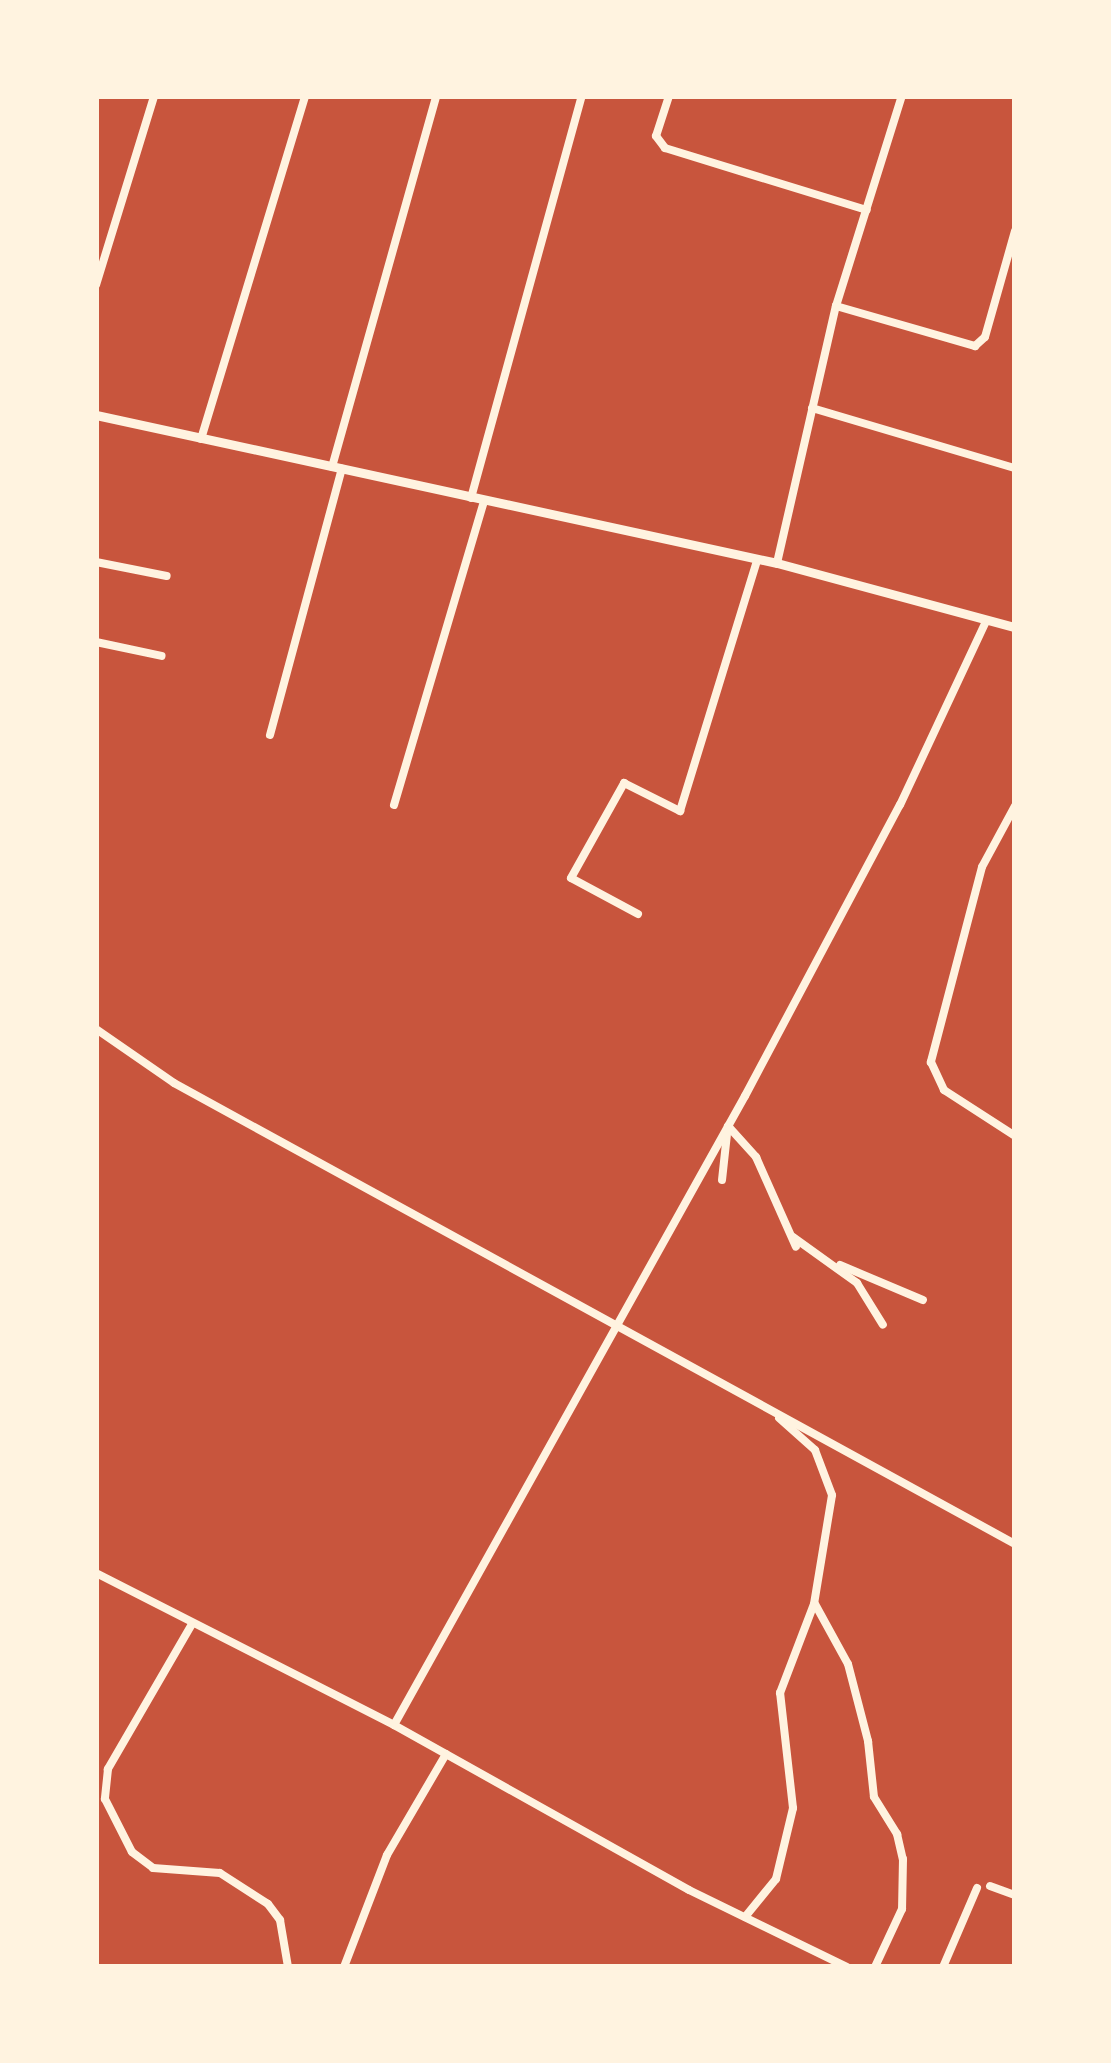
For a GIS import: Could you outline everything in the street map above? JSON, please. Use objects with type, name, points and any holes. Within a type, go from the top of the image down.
[{"type":"street","points":[[96,285],[154,96]]},
{"type":"street","points":[[201,440],[305,96]]},
{"type":"street","points":[[270,735],[436,96]]},
{"type":"street","points":[[470,499],[582,96]]},
{"type":"street","points":[[668,96],[656,136],[665,148],[867,210]]},
{"type":"street","points":[[777,563],[836,306],[902,96]]},
{"type":"street","points":[[836,306],[975,346],[985,337],[1015,231]]},
{"type":"street","points":[[812,408],[1015,468]]},
{"type":"street","points":[[96,416],[777,563],[1015,627]]},
{"type":"street","points":[[394,806],[484,502]]},
{"type":"street","points":[[638,914],[571,878],[624,784],[680,811],[757,560]]},
{"type":"street","points":[[96,562],[167,576]]},
{"type":"street","points":[[394,1725],[728,1126],[900,805],[986,621]]},
{"type":"street","points":[[96,642],[162,656]]},
{"type":"street","points":[[1015,806],[982,867],[932,1062],[944,1090],[1015,1136]]},
{"type":"street","points":[[96,1029],[174,1083],[1015,1544]]},
{"type":"street","points":[[722,1180],[728,1126]]},
{"type":"street","points":[[728,1126],[756,1157],[796,1247]]},
{"type":"street","points":[[792,1236],[828,1260],[873,1301],[884,1324]]},
{"type":"street","points":[[828,1260],[923,1300]]},
{"type":"street","points":[[745,1917],[776,1879],[793,1808],[780,1693],[814,1604],[832,1495],[815,1450],[764,1405]]},
{"type":"street","points":[[96,1573],[394,1725],[745,1917],[847,1967]]},
{"type":"street","points":[[814,1604],[848,1664],[868,1741],[874,1797],[897,1834],[903,1859],[902,1909],[875,1967]]},
{"type":"street","points":[[191,1624],[108,1769],[105,1799],[132,1852],[153,1868],[220,1873],[268,1904],[280,1920],[288,1967]]},
{"type":"street","points":[[344,1967],[387,1855],[446,1754]]},
{"type":"street","points":[[990,1886],[1015,1895]]},
{"type":"street","points":[[943,1967],[977,1888]]}]
